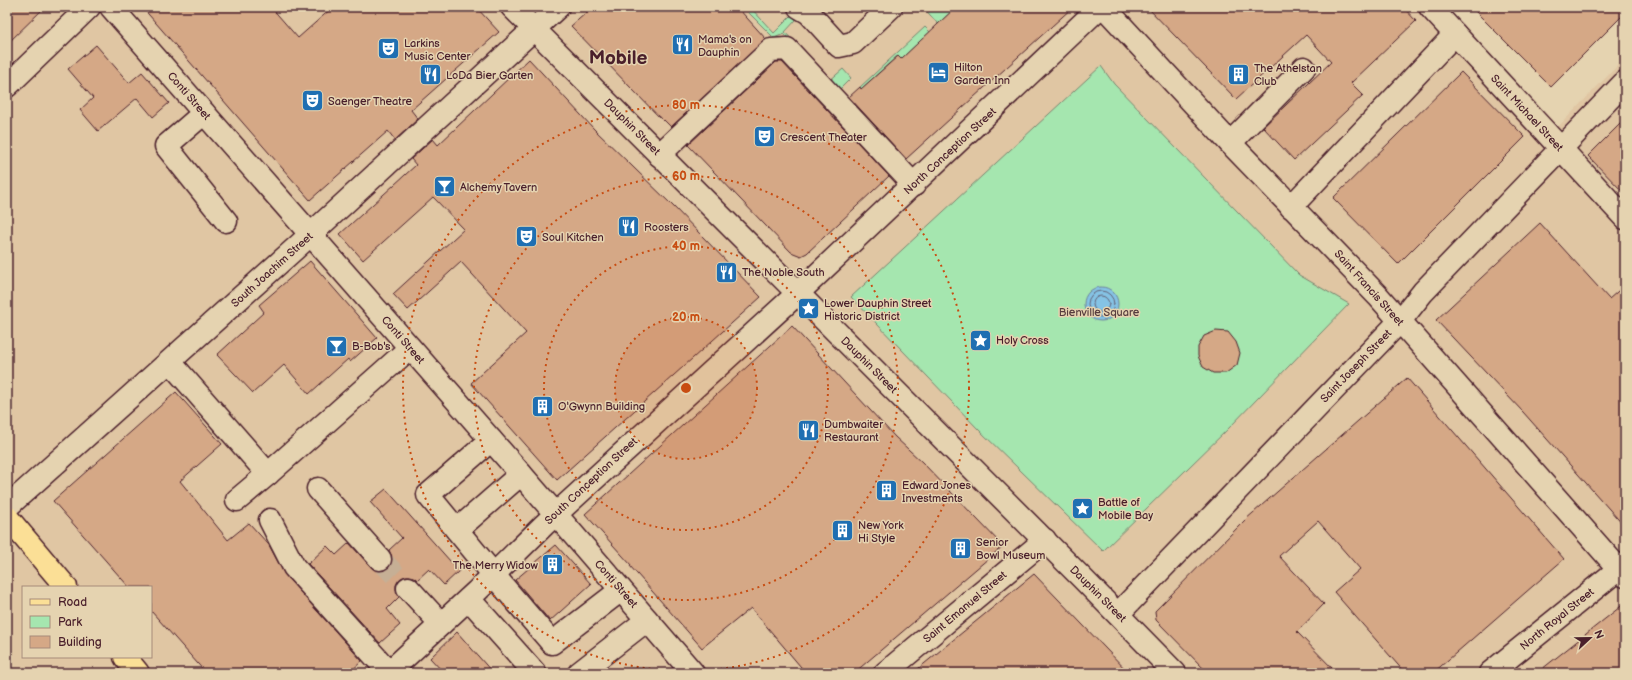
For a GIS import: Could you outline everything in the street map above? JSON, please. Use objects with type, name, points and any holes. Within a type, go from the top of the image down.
[{"type":"main road","points":[[7,517],[65,586]]},
{"type":"main road","points":[[126,658],[138,673]]},
{"type":"street","points":[[7,86],[89,7]]},
{"type":"street","name":"Conti Street","points":[[112,7],[556,514],[693,673]]},
{"type":"street","name":"Dauphin Street","points":[[512,7],[1045,540],[1175,673]]},
{"type":"street","name":"South Joachim Street","points":[[7,507],[311,235],[558,7]]},
{"type":"street","points":[[799,7],[809,13],[839,46],[853,43],[891,7]]},
{"type":"street","name":"North Conception Street","points":[[798,293],[914,185],[1100,7]]},
{"type":"street","name":"Saint Francis Street","points":[[1104,7],[1230,143],[1378,296],[1623,570]]},
{"type":"street","name":"Saint Michael Street","points":[[1430,7],[1625,218]]},
{"type":"street","points":[[1292,207],[1455,34]]},
{"type":"street","points":[[659,155],[771,50],[787,49],[914,185]]},
{"type":"street","points":[[1230,143],[1304,68]]},
{"type":"street","name":"Saint Joseph Street","points":[[1118,614],[1400,321],[1423,292],[1625,82]]},
{"type":"street","points":[[204,113],[166,146],[226,221]]},
{"type":"street","name":"South Conception Street","points":[[395,670],[556,514],[798,293]]},
{"type":"street","points":[[237,500],[410,348]]},
{"type":"street","points":[[170,362],[268,474]]},
{"type":"street","points":[[491,440],[428,495],[552,643],[621,590]]},
{"type":"street","points":[[457,530],[521,474]]},
{"type":"street","points":[[318,489],[380,559]]},
{"type":"street","points":[[270,520],[294,567],[395,670]]},
{"type":"street","name":"Saint Emanuel Street","points":[[885,673],[1045,540]]},
{"type":"street","name":"North Royal Street","points":[[1490,673],[1623,570]]},
{"type":"street","points":[[408,588],[442,624]]},
{"type":"street","points":[[469,599],[535,673]]},
{"type":"street","points":[[579,673],[647,620]]},
{"type":"shaded area","points":[[7,7],[1443,7],[1555,130],[1625,58],[1625,673],[7,673]]},
{"type":"green space","points":[[743,7],[750,7],[774,33],[792,15],[796,20],[785,32],[829,81],[843,69],[851,78],[837,92],[784,34],[774,38]]},
{"type":"green space","points":[[923,7],[956,7],[938,24]]},
{"type":"green space","points":[[925,27],[930,32],[901,59],[897,56],[861,89],[860,87]]},
{"type":"green space","name":"Bienville Square","points":[[1101,66],[1114,84],[1299,275],[1349,304],[1229,428],[1103,551],[979,430],[851,297]]},
{"type":"water","points":[[1098,287],[1104,287],[1113,292],[1117,298],[1117,310],[1113,316],[1104,321],[1098,321],[1089,316],[1084,307],[1084,301],[1089,292]]},
{"type":"building","points":[[7,7],[45,7],[7,44]]},
{"type":"building","name":"Saenger Theatre","points":[[142,7],[271,7],[298,38],[333,7],[476,7],[499,32],[411,110],[418,119],[395,140],[388,131],[310,200]]},
{"type":"building","points":[[593,7],[737,7],[766,39],[671,127],[664,120],[663,121],[571,26]]},
{"type":"building","name":"Hilton Garden Inn","points":[[956,7],[1073,7],[906,159],[849,97],[860,87],[861,89],[898,56],[901,59]]},
{"type":"building","points":[[1147,7],[1403,7],[1416,21],[1351,83],[1363,95],[1294,160],[1263,127],[1331,62],[1306,35],[1236,99]]},
{"type":"building","points":[[1471,7],[1625,7],[1625,13],[1551,87]]},
{"type":"building","points":[[96,45],[129,83],[142,72],[169,103],[153,117],[137,98],[98,131],[80,110],[93,98],[68,69]]},
{"type":"building","points":[[529,59],[594,129],[672,205],[761,297],[557,480],[471,383],[526,333],[461,262],[408,310],[393,294],[464,229],[433,197],[363,260],[340,234],[416,165],[411,159],[433,139],[438,145]]},
{"type":"building","points":[[776,62],[782,62],[889,176],[807,253],[801,256],[791,252],[688,145]]},
{"type":"building","points":[[1461,72],[1525,137],[1398,264],[1333,198]]},
{"type":"building","points":[[1625,119],[1625,194],[1588,156]]},
{"type":"building","points":[[1540,223],[1609,299],[1625,285],[1625,527],[1523,412],[1436,320]]},
{"type":"building","points":[[310,261],[377,338],[350,362],[348,359],[309,394],[284,365],[253,393],[217,355],[264,312],[259,305]]},
{"type":"building","points":[[792,326],[895,437],[922,462],[1003,546],[854,673],[806,673],[751,608],[702,648],[585,514]]},
{"type":"building","points":[[1216,331],[1228,332],[1236,342],[1240,353],[1237,365],[1226,373],[1213,373],[1203,367],[1198,356],[1198,347],[1204,336]]},
{"type":"building","points":[[1407,378],[1564,559],[1433,673],[1405,673],[1334,592],[1360,569],[1318,521],[1279,556],[1324,604],[1297,632],[1337,673],[1208,673],[1156,620],[1155,611],[1245,520]]},
{"type":"building","points":[[176,392],[222,444],[180,481],[228,540],[249,523],[269,545],[285,575],[362,661],[349,673],[206,673],[152,612],[152,586],[128,586],[53,501]]},
{"type":"building","points":[[386,489],[459,571],[444,585],[429,569],[417,580],[411,576],[406,576],[400,579],[396,585],[396,591],[399,597],[387,609],[400,625],[380,643],[308,564],[327,546],[336,555],[349,543],[376,571],[382,571],[389,568],[392,563],[392,557],[389,550],[402,538],[370,502]]},
{"type":"building","name":"The Merry Widow","points":[[556,545],[591,584],[550,621],[515,580]]},
{"type":"building","points":[[1034,574],[1129,673],[913,673],[947,645]]},
{"type":"building","points":[[1625,603],[1625,673],[1537,673]]},
{"type":"building","points":[[457,632],[493,673],[444,673],[430,658]]},
{"type":"tunnel","points":[[380,559],[408,588]]},
{"type":"place","name":"Mama's on Dauphin","points":[[682,45]]},
{"type":"place","name":"Larkins Music Center","points":[[389,49]]},
{"type":"place","name":"Hilton Garden Inn","points":[[939,73]]},
{"type":"place","name":"The Athelstan Club","points":[[1238,74]]},
{"type":"place","name":"LoDa Bier Garten","points":[[431,75]]},
{"type":"place","name":"Saenger Theatre","points":[[313,101]]},
{"type":"place","name":"Crescent Theater","points":[[764,137]]},
{"type":"place","name":"Alchemy Tavern","points":[[445,187]]},
{"type":"place","name":"Roosters","points":[[629,227]]},
{"type":"place","name":"Soul Kitchen","points":[[527,237]]},
{"type":"place","name":"The Noble South","points":[[726,272]]},
{"type":"place","name":"Lower Dauphin Street Historic District","points":[[809,309]]},
{"type":"place","name":"Holy Cross","points":[[981,340]]},
{"type":"place","name":"B-Bob's","points":[[336,346]]},
{"type":"place","name":"O'Gwynn Building","points":[[542,406]]},
{"type":"place","name":"Dumbwaiter Restaurant","points":[[809,430]]},
{"type":"place","name":"Edward Jones Investments","points":[[886,491]]},
{"type":"place","name":"Battle of Mobile Bay","points":[[1082,508]]},
{"type":"place","name":"New York Hi Style","points":[[843,531]]},
{"type":"place","name":"Senior Bowl Museum","points":[[960,548]]},
{"type":"place","name":"The Merry Widow","points":[[553,565]]},
{"type":"district","name":"Mobile","points":[[618,58]]}]
